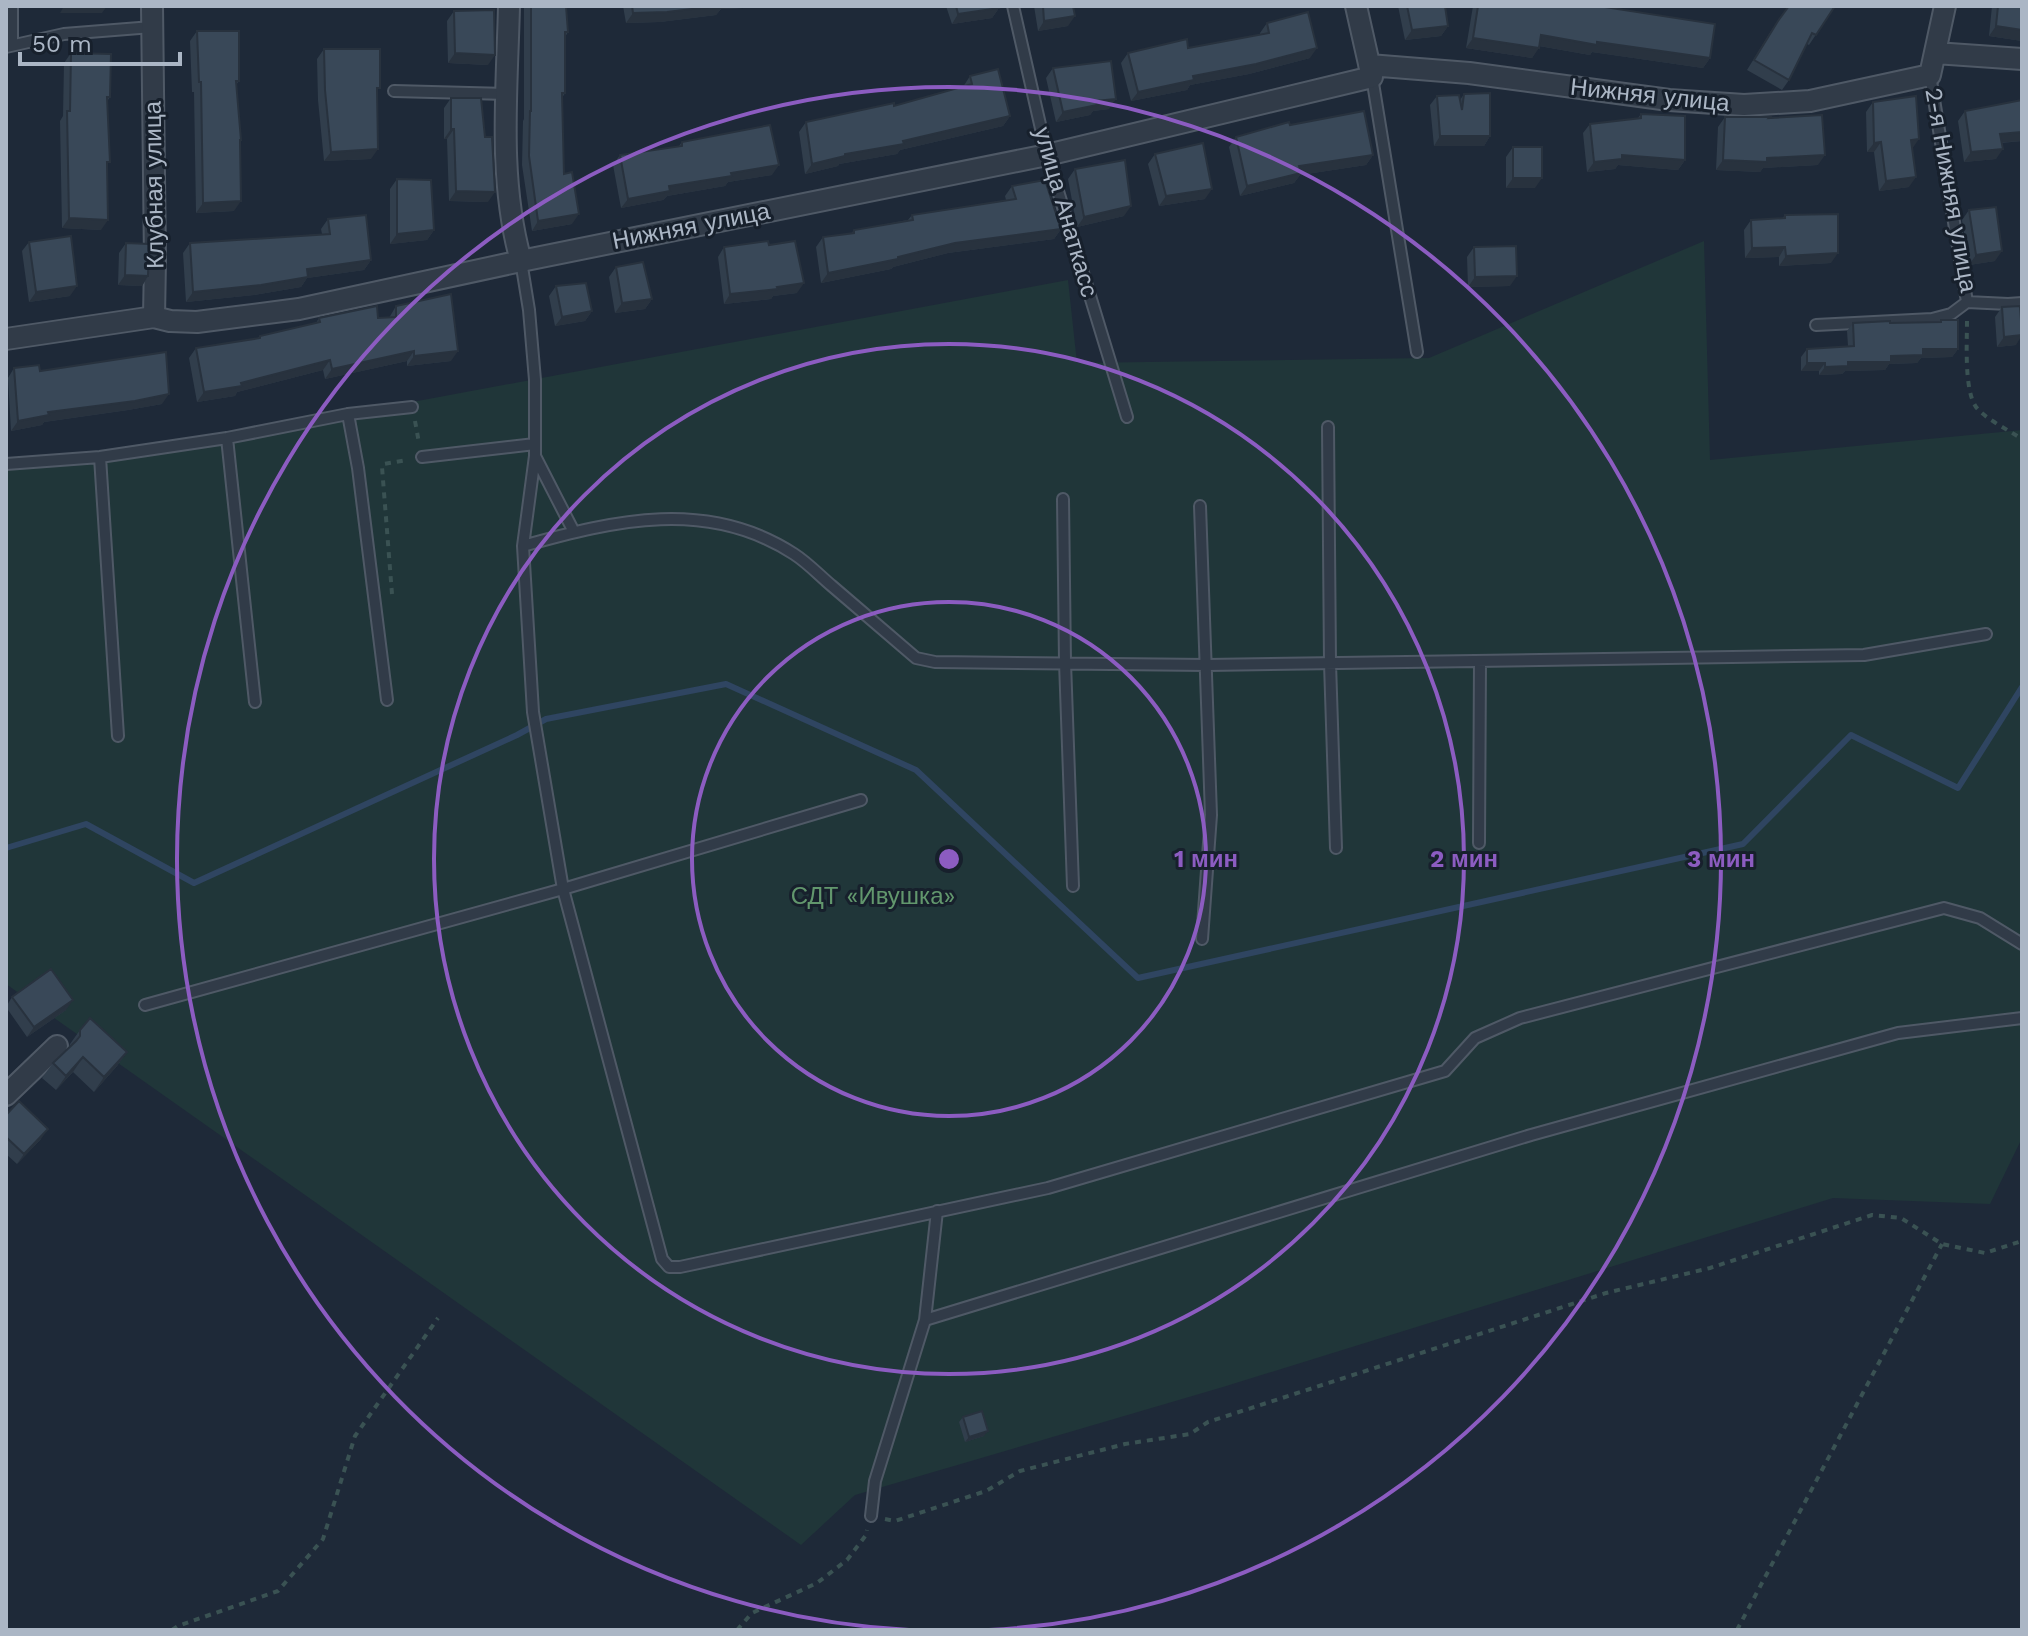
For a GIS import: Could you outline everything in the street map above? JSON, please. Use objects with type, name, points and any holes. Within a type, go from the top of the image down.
[{"type":"street","name":"Клубная улица","points":[[152,6],[154,317]]},
{"type":"street","points":[[509,6],[507,186],[512,229],[521,261]]},
{"type":"street","points":[[1356,6],[1370,71]]},
{"type":"street","points":[[1930,75],[1945,6]]},
{"type":"street","points":[[1935,53],[2022,59]]},
{"type":"street","name":"Нижняя улица","points":[[6,339],[154,317],[197,322],[299,309],[1047,155],[1370,71],[1469,73],[1669,100],[1744,105],[1810,101],[1930,75]]},
{"type":"street","points":[[6,1095],[57,1046]]},
{"type":"lane","points":[[12,6],[9,45],[64,34],[152,27]]},
{"type":"lane","name":"улица Анаткасс","points":[[1013,6],[1047,155],[1127,417]]},
{"type":"lane","points":[[1370,71],[1417,352]]},
{"type":"lane","name":"2-я Нижняя улица","points":[[1930,75],[1967,302],[2022,303]]},
{"type":"lane","points":[[394,91],[507,94]]},
{"type":"lane","points":[[521,261],[533,352],[535,456],[523,546],[533,712],[563,889],[662,1259],[669,1267],[1048,1188],[1445,1071],[1475,1038],[1520,1018],[1944,908],[1980,918],[2022,944]]},
{"type":"lane","points":[[1816,325],[1932,319],[1951,314],[1967,302]]},
{"type":"lane","points":[[6,464],[100,457],[227,438],[348,414],[412,407]]},
{"type":"lane","points":[[348,414],[358,468],[387,700]]},
{"type":"lane","points":[[1328,427],[1330,663],[1336,848]]},
{"type":"lane","points":[[227,438],[255,702]]},
{"type":"lane","points":[[422,457],[535,444]]},
{"type":"lane","points":[[535,456],[574,532]]},
{"type":"lane","points":[[100,457],[118,736]]},
{"type":"lane","points":[[1063,499],[1073,886]]},
{"type":"lane","points":[[1200,506],[1211,815],[1202,939]]},
{"type":"lane","points":[[523,546],[574,532],[655,518],[720,523],[759,536],[795,555],[916,658],[935,662],[1207,665],[1864,655],[1986,634]]},
{"type":"lane","points":[[1479,843],[1480,661]]},
{"type":"lane","points":[[145,1005],[563,889],[861,800]]},
{"type":"lane","points":[[925,1320],[1531,1135],[1898,1033],[2022,1018]]},
{"type":"lane","points":[[871,1516],[875,1481],[925,1320],[937,1211]]},
{"type":"path","points":[[1967,302],[1966,359],[1971,398],[1977,410],[2022,439]]},
{"type":"path","points":[[392,601],[382,467],[384,464],[422,457],[412,407]]},
{"type":"path","points":[[737,1630],[752,1613],[817,1583],[847,1560],[866,1535],[871,1516],[895,1521],[986,1491],[1020,1471],[1125,1444],[1190,1434],[1208,1422],[1606,1293],[1710,1268],[1872,1215],[1901,1218],[1942,1244],[1985,1253],[2022,1241]]},
{"type":"path","points":[[1737,1630],[1942,1244]]},
{"type":"path","points":[[172,1630],[278,1591],[323,1539],[355,1436],[438,1318]]},
{"type":"green space","name":"СДТ «Ивушка»","points":[[1704,241],[1710,460],[2022,430],[2022,1138],[1990,1204],[1833,1198],[1223,1387],[855,1495],[801,1545],[6,984],[6,464],[100,457],[1068,280],[1077,363],[1429,358]]},
{"type":"building","points":[[531,6],[566,6],[568,32],[565,32],[565,93],[562,93],[564,174],[572,172],[579,214],[538,221],[529,156]]},
{"type":"building","points":[[632,6],[717,6],[633,13]]},
{"type":"building","points":[[956,6],[998,6],[999,8],[958,14]]},
{"type":"building","points":[[1043,6],[1073,6],[1075,16],[1044,21]]},
{"type":"building","points":[[1407,6],[1445,6],[1448,26],[1412,30]]},
{"type":"building","points":[[1478,6],[1604,6],[1715,24],[1710,58],[1541,35],[1539,48],[1473,38]]},
{"type":"building","points":[[1789,6],[1835,6],[1816,35],[1812,33],[1789,80],[1754,60]]},
{"type":"building","points":[[1998,6],[2022,6],[2022,30],[1996,26]]},
{"type":"building","points":[[494,10],[495,55],[455,53],[454,11]]},
{"type":"building","points":[[1308,12],[1317,48],[1193,76],[1194,80],[1138,92],[1128,53],[1187,39],[1188,48],[1269,33],[1267,23]]},
{"type":"building","points":[[197,31],[239,31],[239,81],[236,81],[241,140],[241,201],[203,203]]},
{"type":"building","points":[[324,49],[380,49],[378,149],[331,152]]},
{"type":"building","points":[[71,53],[111,54],[110,97],[107,97],[110,162],[107,162],[108,220],[69,218],[67,111],[70,111]]},
{"type":"building","points":[[1111,61],[1116,99],[1096,101],[1097,105],[1063,112],[1053,68]]},
{"type":"building","points":[[998,69],[1010,116],[812,164],[806,122],[894,103],[894,106],[972,84],[970,76]]},
{"type":"building","points":[[1490,93],[1490,136],[1440,136],[1437,96],[1459,95],[1462,110],[1464,94]]},
{"type":"building","points":[[1916,96],[1919,139],[1911,140],[1916,177],[1886,181],[1881,142],[1874,143],[1873,102]]},
{"type":"building","points":[[451,98],[481,98],[485,137],[492,137],[495,192],[456,191]]},
{"type":"building","points":[[2022,100],[2022,132],[2000,134],[2003,149],[1971,152],[1965,111]]},
{"type":"building","points":[[1364,111],[1373,155],[1299,166],[1301,173],[1247,186],[1236,137],[1289,122],[1290,125]]},
{"type":"building","points":[[1641,114],[1685,116],[1685,160],[1622,155],[1622,159],[1594,162],[1590,124],[1641,118]]},
{"type":"building","points":[[1822,115],[1825,155],[1767,158],[1767,162],[1723,160],[1725,117]]},
{"type":"building","points":[[770,125],[779,165],[669,186],[670,191],[628,199],[620,155],[682,146],[682,142]]},
{"type":"building","points":[[1203,143],[1212,189],[1166,196],[1155,154]]},
{"type":"building","points":[[1513,147],[1542,147],[1542,178],[1513,178]]},
{"type":"building","points":[[1125,160],[1131,206],[1084,217],[1075,169]]},
{"type":"building","points":[[397,179],[431,180],[434,230],[397,234]]},
{"type":"building","points":[[1045,180],[1061,229],[955,243],[898,259],[828,273],[823,237],[913,220],[912,215],[1016,199],[1012,186]]},
{"type":"building","points":[[1996,207],[2002,251],[1976,255],[1969,210]]},
{"type":"building","points":[[1838,214],[1838,253],[1786,256],[1785,247],[1752,248],[1751,220],[1785,218],[1785,215]]},
{"type":"building","points":[[366,215],[371,260],[307,269],[308,277],[193,292],[190,243],[330,234],[328,219]]},
{"type":"building","points":[[71,236],[77,286],[36,292],[29,242]]},
{"type":"building","points":[[768,241],[769,245],[795,241],[804,283],[730,294],[724,247]]},
{"type":"building","points":[[126,243],[149,244],[148,276],[125,275]]},
{"type":"building","points":[[1516,246],[1517,276],[1475,277],[1474,247]]},
{"type":"building","points":[[643,262],[652,299],[622,303],[616,267]]},
{"type":"building","points":[[586,283],[592,311],[562,317],[556,286]]},
{"type":"building","points":[[451,294],[458,351],[414,356],[414,351],[332,369],[330,360],[241,383],[242,386],[204,392],[196,348],[260,338],[320,322],[319,318],[377,306],[378,318],[396,317],[396,306]]},
{"type":"building","points":[[2020,306],[2022,335],[2004,337],[2002,307]]},
{"type":"building","points":[[1958,320],[1958,349],[1923,349],[1923,355],[1891,356],[1891,362],[1848,362],[1848,366],[1825,367],[1825,363],[1807,363],[1807,349],[1854,346],[1853,323]]},
{"type":"building","points":[[166,352],[169,394],[48,412],[49,415],[18,421],[14,368],[39,365],[40,371]]},
{"type":"building","points":[[51,969],[73,1000],[34,1027],[12,997]]},
{"type":"building","points":[[90,1018],[127,1052],[104,1077],[83,1057],[66,1076],[53,1063],[76,1041]]},
{"type":"building","points":[[19,1101],[48,1129],[24,1154],[6,1137],[6,1115]]},
{"type":"building","points":[[982,1411],[988,1431],[969,1437],[963,1417]]},
{"type":"waterway","points":[[6,848],[86,824],[194,883],[546,719],[726,684],[916,770],[1138,978],[1743,844],[1851,735],[1958,788],[2022,687]]}]
